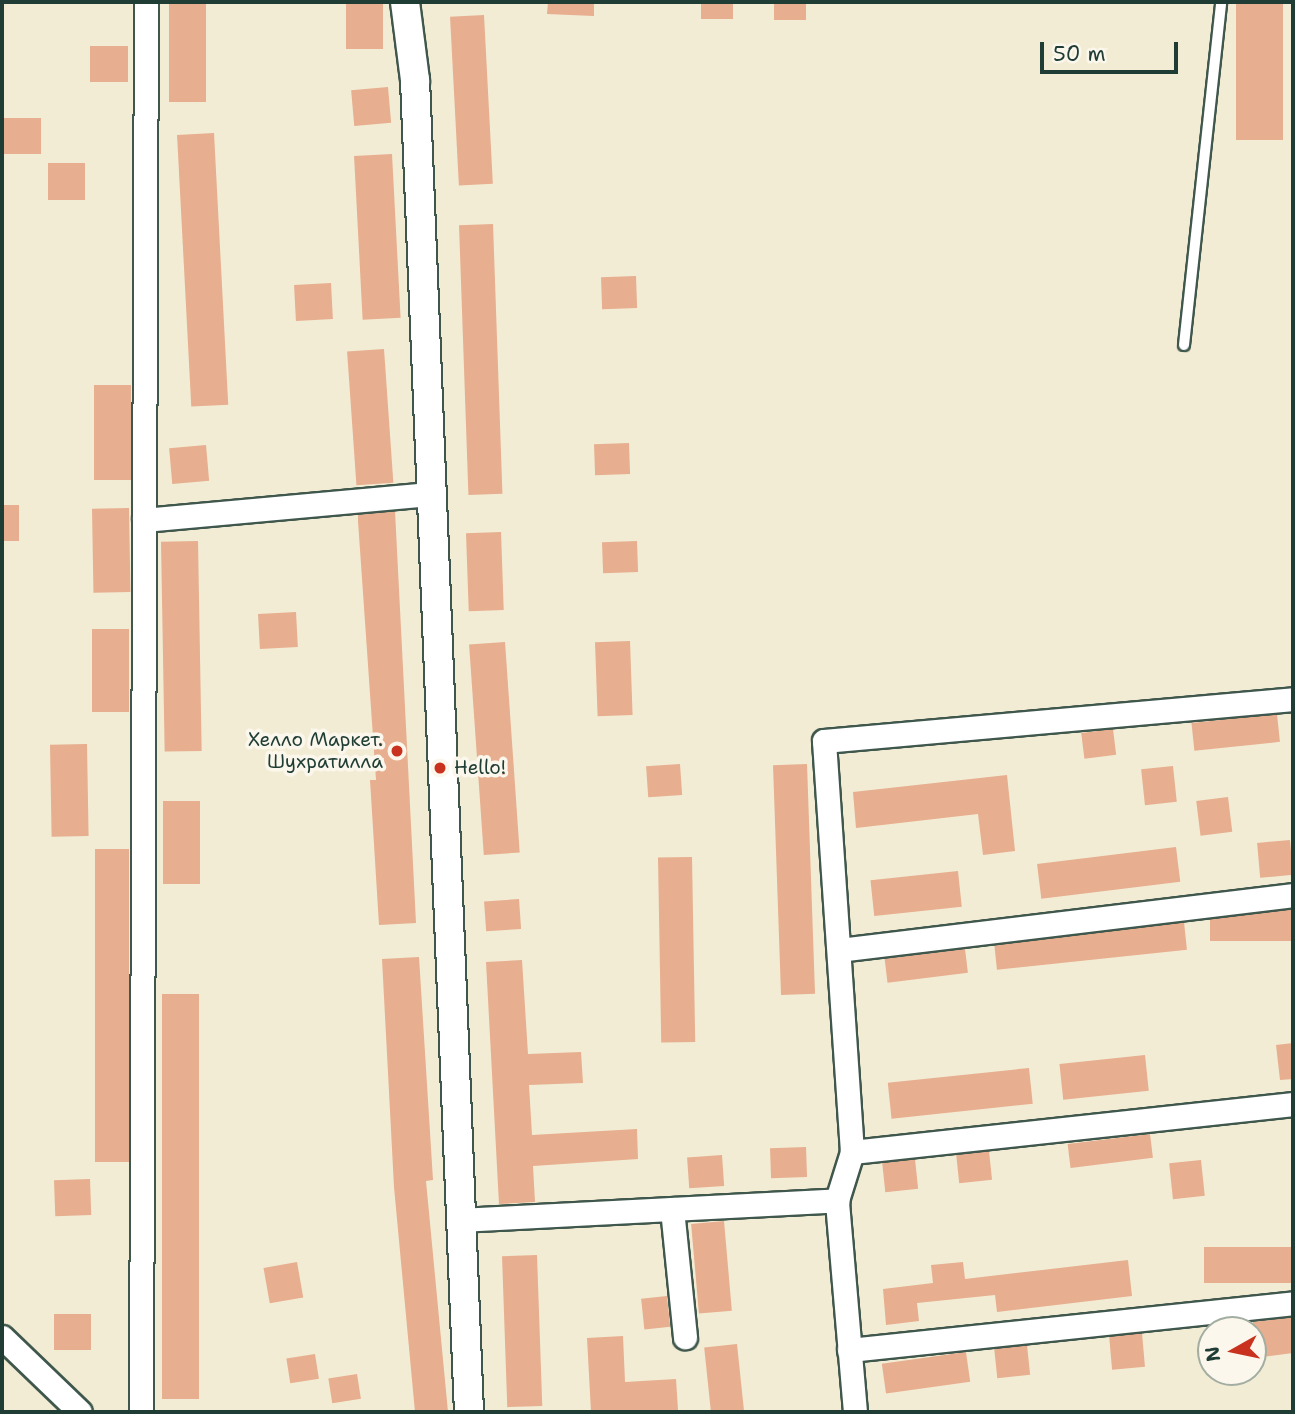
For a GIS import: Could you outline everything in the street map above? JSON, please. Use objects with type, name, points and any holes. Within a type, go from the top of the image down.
[{"type":"street","points":[[141,1412],[146,2]]},
{"type":"street","points":[[405,2],[415,80],[469,1412]]},
{"type":"street","points":[[144,520],[432,494]]},
{"type":"street","points":[[855,1412],[837,1199],[852,1152],[824,741],[1293,699]]},
{"type":"street","points":[[839,950],[1293,895]]},
{"type":"street","points":[[852,1152],[1293,1104]]},
{"type":"street","points":[[461,1220],[837,1199]]},
{"type":"street","points":[[672,1209],[685,1337]]},
{"type":"street","points":[[849,1350],[1293,1303]]},
{"type":"street","points":[[2,1337],[80,1412]]},
{"type":"lane","points":[[1184,345],[1221,2]]},
{"type":"building","points":[[169,2],[206,2],[206,102],[169,102]]},
{"type":"building","points":[[346,2],[383,2],[383,49],[346,49]]},
{"type":"building","points":[[548,2],[594,2],[594,16],[547,14]]},
{"type":"building","points":[[701,2],[733,2],[733,19],[701,19]]},
{"type":"building","points":[[774,2],[806,2],[806,20],[774,20]]},
{"type":"building","points":[[1236,2],[1283,2],[1283,140],[1236,140]]},
{"type":"building","points":[[484,15],[493,184],[459,186],[450,17]]},
{"type":"building","points":[[90,46],[128,46],[128,82],[90,82]]},
{"type":"building","points":[[388,87],[391,123],[354,126],[351,90]]},
{"type":"building","points":[[4,118],[41,118],[41,154],[4,154]]},
{"type":"building","points":[[214,133],[228,405],[191,407],[177,135]]},
{"type":"building","points":[[392,154],[401,318],[363,320],[354,156]]},
{"type":"building","points":[[48,163],[85,163],[85,200],[48,200]]},
{"type":"building","points":[[493,224],[502,494],[468,495],[459,225]]},
{"type":"building","points":[[636,276],[637,308],[602,309],[601,277]]},
{"type":"building","points":[[331,283],[333,319],[296,321],[294,285]]},
{"type":"building","points":[[384,349],[393,483],[356,485],[347,352]]},
{"type":"building","points":[[94,385],[131,385],[131,480],[94,480]]},
{"type":"building","points":[[629,443],[630,474],[595,475],[594,444]]},
{"type":"building","points":[[206,445],[209,481],[172,484],[169,448]]},
{"type":"building","points":[[2,505],[19,505],[19,541],[2,541]]},
{"type":"building","points":[[129,508],[130,592],[93,593],[92,509]]},
{"type":"building","points":[[395,511],[416,923],[379,925],[370,780],[376,780],[358,515]]},
{"type":"building","points":[[501,532],[504,610],[469,611],[466,533]]},
{"type":"building","points":[[198,541],[202,751],[165,752],[161,542]]},
{"type":"building","points":[[637,541],[638,572],[603,573],[602,542]]},
{"type":"building","points":[[296,612],[298,647],[260,649],[258,614]]},
{"type":"building","points":[[92,629],[129,629],[129,712],[92,712]]},
{"type":"building","points":[[630,641],[633,715],[598,716],[595,642]]},
{"type":"building","points":[[505,642],[520,852],[484,855],[469,645]]},
{"type":"building","points":[[1277,714],[1280,742],[1194,751],[1191,723]]},
{"type":"building","points":[[1113,729],[1116,755],[1084,759],[1081,733]]},
{"type":"building","points":[[87,744],[89,836],[52,837],[50,745]]},
{"type":"building","points":[[680,764],[682,795],[648,797],[646,766]]},
{"type":"building","points":[[807,764],[815,994],[781,995],[773,765]]},
{"type":"building","points":[[1173,766],[1177,802],[1145,805],[1141,769]]},
{"type":"building","points":[[1007,775],[1015,851],[983,855],[978,814],[856,828],[853,792]]},
{"type":"building","points":[[1228,797],[1232,832],[1201,836],[1196,801]]},
{"type":"building","points":[[163,801],[200,801],[200,884],[163,884]]},
{"type":"building","points":[[1290,840],[1293,875],[1260,878],[1257,843]]},
{"type":"building","points":[[1176,847],[1180,882],[1041,899],[1037,864]]},
{"type":"building","points":[[95,849],[129,849],[129,1162],[95,1162]]},
{"type":"building","points":[[692,857],[695,1042],[661,1043],[658,858]]},
{"type":"building","points":[[958,871],[962,907],[874,916],[870,880]]},
{"type":"building","points":[[519,899],[521,929],[486,931],[484,901]]},
{"type":"building","points":[[1210,909],[1293,909],[1293,941],[1210,941]]},
{"type":"building","points":[[1184,922],[1187,950],[997,970],[994,942]]},
{"type":"building","points":[[965,949],[968,973],[888,983],[885,959]]},
{"type":"building","points":[[419,957],[433,1180],[426,1181],[448,1412],[415,1412],[394,1187],[382,959]]},
{"type":"building","points":[[522,960],[528,1054],[581,1052],[583,1083],[529,1085],[532,1135],[637,1129],[638,1159],[533,1166],[535,1202],[499,1204],[486,962]]},
{"type":"building","points":[[162,994],[199,994],[199,1399],[162,1399]]},
{"type":"building","points":[[1293,1043],[1293,1079],[1280,1080],[1276,1045]]},
{"type":"building","points":[[1145,1055],[1149,1091],[1063,1100],[1059,1064]]},
{"type":"building","points":[[1029,1068],[1033,1104],[892,1119],[888,1083]]},
{"type":"building","points":[[1150,1134],[1153,1158],[1071,1168],[1068,1144]]},
{"type":"building","points":[[806,1147],[807,1177],[771,1178],[770,1148]]},
{"type":"building","points":[[989,1151],[992,1180],[959,1183],[956,1154]]},
{"type":"building","points":[[722,1155],[724,1186],[689,1188],[687,1157]]},
{"type":"building","points":[[915,1159],[918,1189],[885,1192],[882,1162]]},
{"type":"building","points":[[1201,1160],[1205,1196],[1173,1199],[1169,1163]]},
{"type":"building","points":[[90,1179],[91,1215],[55,1216],[54,1180]]},
{"type":"building","points":[[724,1221],[732,1311],[699,1314],[691,1224]]},
{"type":"building","points":[[1204,1247],[1293,1247],[1293,1283],[1204,1283]]},
{"type":"building","points":[[537,1255],[542,1406],[507,1407],[502,1256]]},
{"type":"building","points":[[1128,1260],[1132,1296],[997,1312],[995,1295],[917,1303],[919,1321],[886,1325],[883,1289],[933,1283],[931,1265],[963,1262],[965,1279]]},
{"type":"building","points":[[297,1262],[303,1297],[270,1303],[264,1268]]},
{"type":"building","points":[[667,1296],[670,1327],[644,1330],[641,1299]]},
{"type":"building","points":[[54,1314],[91,1314],[91,1350],[54,1350]]},
{"type":"building","points":[[1293,1317],[1293,1353],[1267,1356],[1267,1320]]},
{"type":"building","points":[[1142,1333],[1145,1367],[1112,1370],[1109,1336]]},
{"type":"building","points":[[623,1336],[625,1382],[676,1379],[678,1410],[591,1412],[587,1338]]},
{"type":"building","points":[[737,1344],[744,1412],[711,1412],[704,1347]]},
{"type":"building","points":[[1027,1345],[1030,1375],[997,1378],[994,1348]]},
{"type":"building","points":[[966,1352],[970,1382],[886,1394],[882,1364]]},
{"type":"building","points":[[315,1354],[319,1379],[290,1383],[286,1359]]},
{"type":"building","points":[[357,1374],[361,1399],[332,1403],[328,1379]]},
{"type":"place","name":"Хелло Маркет. Шухратилла","points":[[397,751]]},
{"type":"place","name":"Hello!","points":[[440,768]]}]
